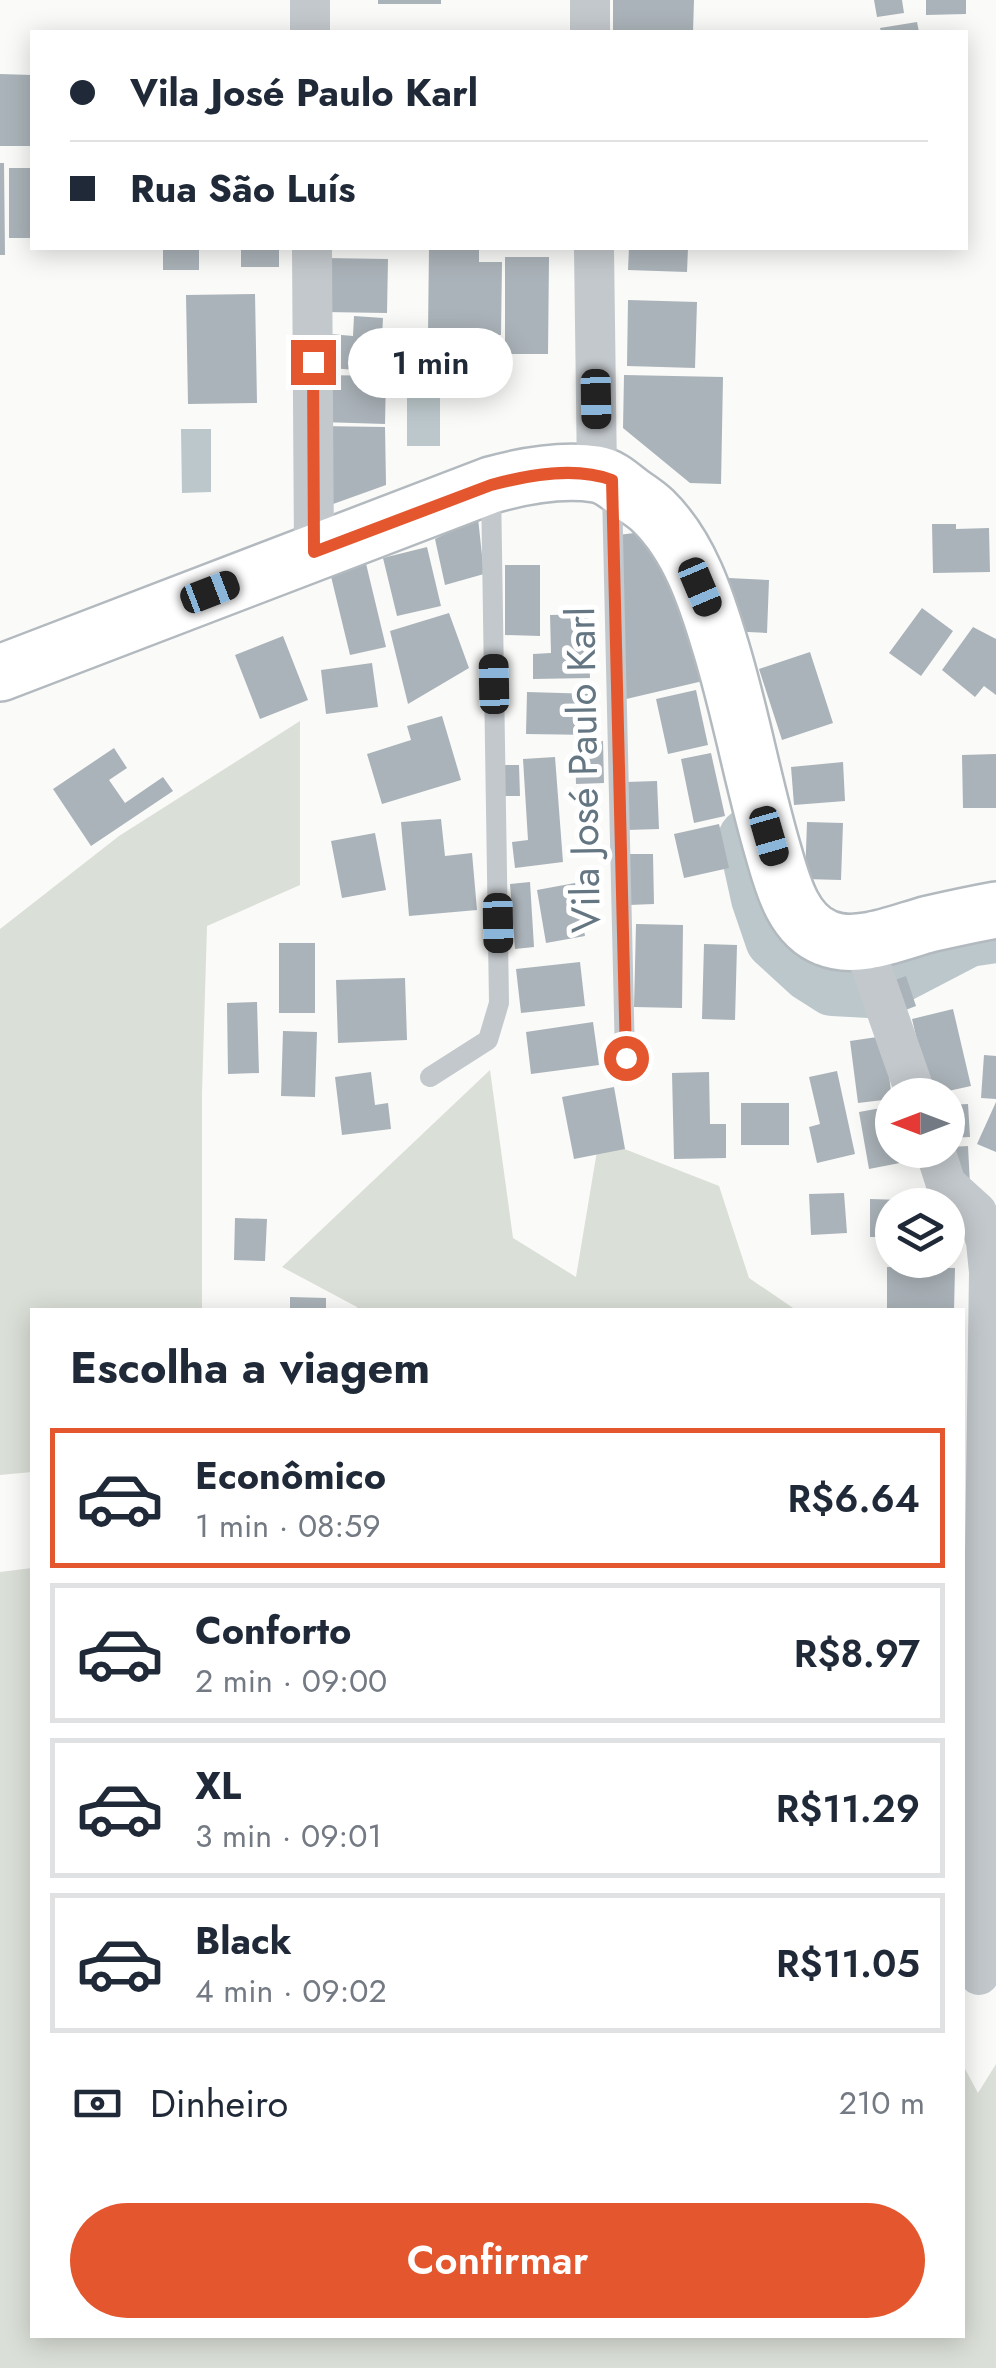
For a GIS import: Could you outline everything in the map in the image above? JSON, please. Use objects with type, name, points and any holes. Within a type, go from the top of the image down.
[{"type":"street","points":[[310,0],[310,30]]},
{"type":"street","points":[[590,0],[590,30]]},
{"type":"street","points":[[312,250],[314,552]]},
{"type":"street","points":[[594,250],[604,477]]},
{"type":"street","points":[[0,673],[491,485],[546,474],[604,477],[652,510],[690,564],[710,609],[736,697],[783,886],[808,926],[829,940],[862,942],[996,910]]},
{"type":"street","points":[[862,942],[910,1078]]},
{"type":"street","points":[[941,1168],[946,1184],[977,1212],[990,1272],[979,1975]]},
{"type":"lane","name":"Vila José Paulo Karl","points":[[604,477],[626,1058]]},
{"type":"lane","points":[[430,1077],[488,1040],[500,1003],[491,485]]},
{"type":"shaded area","points":[[407,382],[440,382],[440,446],[407,446]]},
{"type":"shaded area","points":[[181,429],[211,429],[211,492],[182,493]]},
{"type":"shaded area","points":[[300,721],[300,885],[207,926],[202,1308],[30,1308],[30,1472],[0,1475],[0,929],[119,836]]},
{"type":"shaded area","points":[[490,1070],[513,1238],[576,1277],[599,1139],[719,1186],[749,1278],[793,1308],[357,1308],[282,1267]]},
{"type":"shaded area","points":[[30,1568],[30,2338],[965,2338],[965,2069],[978,2093],[996,2064],[996,2368],[0,2368],[0,1572]]},
{"type":"building","points":[[378,0],[441,0],[441,4],[378,4]]},
{"type":"building","points":[[613,0],[694,0],[693,30],[613,30]]},
{"type":"building","points":[[874,0],[902,0],[904,13],[877,17]]},
{"type":"building","points":[[926,0],[966,0],[966,14],[926,15]]},
{"type":"building","points":[[917,22],[919,30],[880,30]]},
{"type":"building","points":[[0,74],[30,75],[30,146],[0,146]]},
{"type":"building","points":[[0,163],[4,163],[5,255],[0,255]]},
{"type":"building","points":[[9,168],[30,168],[30,238],[9,238]]},
{"type":"building","points":[[163,250],[199,250],[199,270],[163,270]]},
{"type":"building","points":[[241,250],[279,250],[279,267],[241,267]]},
{"type":"building","points":[[429,250],[479,250],[479,262],[502,262],[501,335],[428,334]]},
{"type":"building","points":[[629,250],[688,250],[687,272],[628,270]]},
{"type":"building","points":[[505,257],[549,257],[548,354],[505,354]]},
{"type":"building","points":[[325,258],[388,259],[387,313],[324,312]]},
{"type":"building","points":[[255,294],[257,403],[188,404],[186,295]]},
{"type":"building","points":[[628,300],[697,302],[695,368],[627,366]]},
{"type":"building","points":[[354,316],[383,318],[382,338],[371,337],[369,371],[317,367],[319,333],[353,336]]},
{"type":"building","points":[[322,375],[386,376],[385,424],[321,422]]},
{"type":"building","points":[[624,375],[723,377],[721,484],[690,483],[623,428]]},
{"type":"building","points":[[319,426],[385,427],[386,485],[322,508]]},
{"type":"building","points":[[478,518],[484,574],[445,585],[435,539]]},
{"type":"building","points":[[932,524],[956,524],[956,529],[989,528],[990,572],[933,573]]},
{"type":"building","points":[[642,532],[678,582],[703,681],[622,700],[618,535]]},
{"type":"building","points":[[427,547],[441,606],[397,616],[383,558]]},
{"type":"building","points":[[363,551],[386,647],[350,655],[328,564]]},
{"type":"building","points":[[505,565],[540,565],[540,636],[505,635]]},
{"type":"building","points":[[729,578],[769,580],[767,633],[727,631]]},
{"type":"building","points":[[922,608],[953,631],[921,676],[889,653]]},
{"type":"building","points":[[449,613],[469,668],[408,704],[390,631]]},
{"type":"building","points":[[588,614],[590,678],[533,679],[533,654],[551,653],[550,615]]},
{"type":"building","points":[[973,627],[996,639],[996,695],[984,686],[975,697],[942,670]]},
{"type":"building","points":[[283,636],[308,700],[260,719],[235,655]]},
{"type":"building","points":[[810,652],[833,723],[782,740],[759,669]]},
{"type":"building","points":[[372,663],[378,707],[326,714],[321,670]]},
{"type":"building","points":[[696,690],[708,745],[668,754],[656,699]]},
{"type":"building","points":[[527,692],[594,694],[593,735],[526,734]]},
{"type":"building","points":[[442,716],[461,780],[382,804],[367,754],[411,740],[407,726]]},
{"type":"building","points":[[603,741],[604,783],[576,784],[575,742]]},
{"type":"building","points":[[114,748],[127,768],[109,780],[125,803],[163,777],[173,791],[91,846],[53,789]]},
{"type":"building","points":[[711,753],[725,816],[694,823],[681,759]]},
{"type":"building","points":[[996,754],[996,808],[963,808],[962,755]]},
{"type":"building","points":[[555,757],[563,862],[515,868],[512,842],[528,840],[523,759]]},
{"type":"building","points":[[843,762],[845,801],[794,805],[791,767]]},
{"type":"building","points":[[504,765],[519,765],[520,796],[505,796]]},
{"type":"building","points":[[657,781],[659,829],[627,830],[626,782]]},
{"type":"building","points":[[441,819],[445,856],[472,853],[477,910],[409,916],[401,822]]},
{"type":"building","points":[[807,822],[843,823],[841,880],[805,879]]},
{"type":"building","points":[[719,824],[729,868],[684,878],[674,834]]},
{"type":"building","points":[[375,833],[386,890],[342,898],[331,841]]},
{"type":"building","points":[[628,854],[653,854],[654,904],[629,905]]},
{"type":"building","points":[[530,882],[534,947],[515,949],[510,884]]},
{"type":"building","points":[[575,883],[585,936],[546,943],[537,890]]},
{"type":"building","points":[[636,924],[683,925],[682,1008],[634,1007]]},
{"type":"building","points":[[279,943],[315,943],[315,1013],[279,1013]]},
{"type":"building","points":[[704,944],[737,945],[735,1020],[702,1019]]},
{"type":"building","points":[[580,962],[585,1006],[521,1013],[516,969]]},
{"type":"building","points":[[906,976],[916,1006],[895,1014],[884,984]]},
{"type":"building","points":[[405,978],[407,1040],[338,1043],[336,980]]},
{"type":"building","points":[[257,1002],[259,1073],[228,1074],[227,1003]]},
{"type":"building","points":[[953,1009],[971,1086],[965,1087],[965,1078],[926,1078],[912,1019]]},
{"type":"building","points":[[593,1022],[599,1065],[531,1074],[526,1032]]},
{"type":"building","points":[[283,1031],[317,1032],[315,1097],[281,1096]]},
{"type":"building","points":[[884,1036],[889,1078],[875,1078],[875,1101],[858,1103],[850,1041]]},
{"type":"building","points":[[984,1055],[996,1056],[996,1099],[981,1098]]},
{"type":"building","points":[[837,1071],[855,1154],[817,1163],[809,1127],[820,1124],[809,1077]]},
{"type":"building","points":[[371,1072],[375,1105],[388,1103],[391,1129],[342,1135],[335,1077]]},
{"type":"building","points":[[709,1072],[710,1124],[726,1124],[726,1158],[674,1159],[672,1073]]},
{"type":"building","points":[[614,1087],[625,1149],[574,1159],[562,1097]]},
{"type":"building","points":[[996,1102],[996,1152],[977,1144]]},
{"type":"building","points":[[741,1103],[789,1103],[789,1145],[741,1145]]},
{"type":"building","points":[[968,1104],[970,1137],[965,1137]]},
{"type":"building","points":[[875,1109],[875,1168],[869,1169],[859,1112]]},
{"type":"building","points":[[965,1146],[970,1185],[952,1186],[951,1168],[965,1168]]},
{"type":"building","points":[[844,1193],[847,1233],[811,1235],[809,1194]]},
{"type":"building","points":[[870,1199],[875,1199],[875,1237],[870,1237]]},
{"type":"building","points":[[235,1218],[267,1219],[265,1261],[234,1260]]},
{"type":"building","points":[[887,1278],[955,1278],[954,1308],[887,1308]]},
{"type":"building","points":[[290,1297],[326,1298],[326,1308],[290,1308]]},
{"type":"waterway","points":[[749,839],[776,939],[833,985],[870,987],[968,936],[996,932]]},
{"type":"route","points":[[313,362],[314,552],[518,478],[597,474],[612,480],[626,1058]]}]
